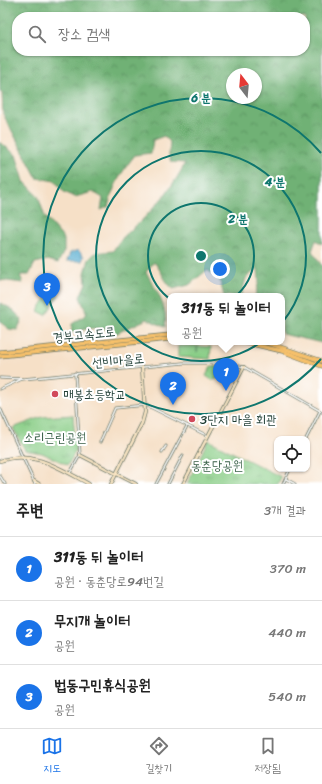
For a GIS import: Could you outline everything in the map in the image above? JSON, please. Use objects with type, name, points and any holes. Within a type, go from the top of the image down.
[{"type":"highway","name":"경부고속도로","points":[[0,352],[167,335]]},
{"type":"highway","name":"경부고속도로","points":[[0,356],[167,339]]},
{"type":"highway","points":[[256,345],[282,351],[322,366]]},
{"type":"highway","points":[[274,345],[322,361]]},
{"type":"main road","points":[[111,484],[142,423],[146,405],[142,367]]},
{"type":"main road","points":[[183,484],[244,367]]},
{"type":"main road","points":[[80,455],[136,484]]},
{"type":"main road","points":[[0,461],[22,457],[42,460],[89,484]]},
{"type":"main road","points":[[35,483],[39,484]]},
{"type":"street","name":"선비마을로","points":[[0,378],[23,379],[198,362],[223,363],[244,367],[321,411]]},
{"type":"street","points":[[70,474],[80,455],[74,373]]},
{"type":"street","points":[[0,389],[23,379]]},
{"type":"street","points":[[100,442],[115,408],[146,405],[208,436]]},
{"type":"street","points":[[0,408],[35,483]]},
{"type":"street","points":[[308,436],[321,411]]},
{"type":"street","points":[[156,484],[188,425]]},
{"type":"street","points":[[162,452],[166,446]]},
{"type":"street","points":[[168,484],[183,455]]},
{"type":"street","points":[[283,484],[288,472]]},
{"type":"street","points":[[0,476],[5,484]]},
{"type":"street","points":[[285,479],[295,484]]},
{"type":"green space","points":[[0,0],[322,0],[322,244],[316,240],[312,251],[322,266],[322,343],[285,335],[285,293],[256,293],[259,281],[258,268],[246,278],[242,293],[223,293],[219,278],[207,270],[189,285],[173,289],[167,283],[154,262],[146,272],[163,305],[166,320],[165,327],[147,319],[115,334],[99,328],[71,333],[72,324],[87,314],[80,297],[86,283],[85,273],[89,259],[95,253],[113,251],[128,232],[147,215],[165,194],[185,163],[171,162],[169,155],[170,142],[164,136],[153,140],[151,153],[135,155],[118,179],[112,192],[108,207],[101,210],[103,198],[93,192],[75,197],[64,192],[55,181],[37,178],[3,114],[2,92],[0,91]]},
{"type":"green space","points":[[0,142],[16,155],[24,181],[38,196],[45,217],[64,239],[64,251],[58,263],[48,260],[35,263],[29,275],[20,275],[23,283],[0,280]]},
{"type":"green space","points":[[53,292],[59,295],[46,315],[38,311],[44,301]]},
{"type":"green space","points":[[0,303],[12,309],[22,320],[17,330],[9,329],[0,322]]},
{"type":"green space","points":[[178,346],[197,346],[197,352],[198,346],[211,347],[210,359],[178,357]]},
{"type":"green space","points":[[211,366],[219,367],[222,370],[217,379],[212,380],[206,376]]},
{"type":"green space","name":"소리근린공원","points":[[73,415],[76,450],[68,465],[42,453],[25,450],[13,428],[42,417]]},
{"type":"green space","name":"동춘당공원","points":[[208,440],[281,477],[278,484],[187,484]]},
{"type":"water","points":[[78,250],[84,256],[82,261],[67,261],[70,253]]},
{"type":"place","name":"법동구민휴식공원","points":[[47,306]]},
{"type":"place","name":"311동 뒤 놀이터","points":[[226,391]]},
{"type":"place","name":"매봉초등학교","points":[[55,394]]},
{"type":"place","name":"무지개 놀이터","points":[[173,405]]},
{"type":"place","name":"3단지 마을 회관","points":[[192,419]]}]
